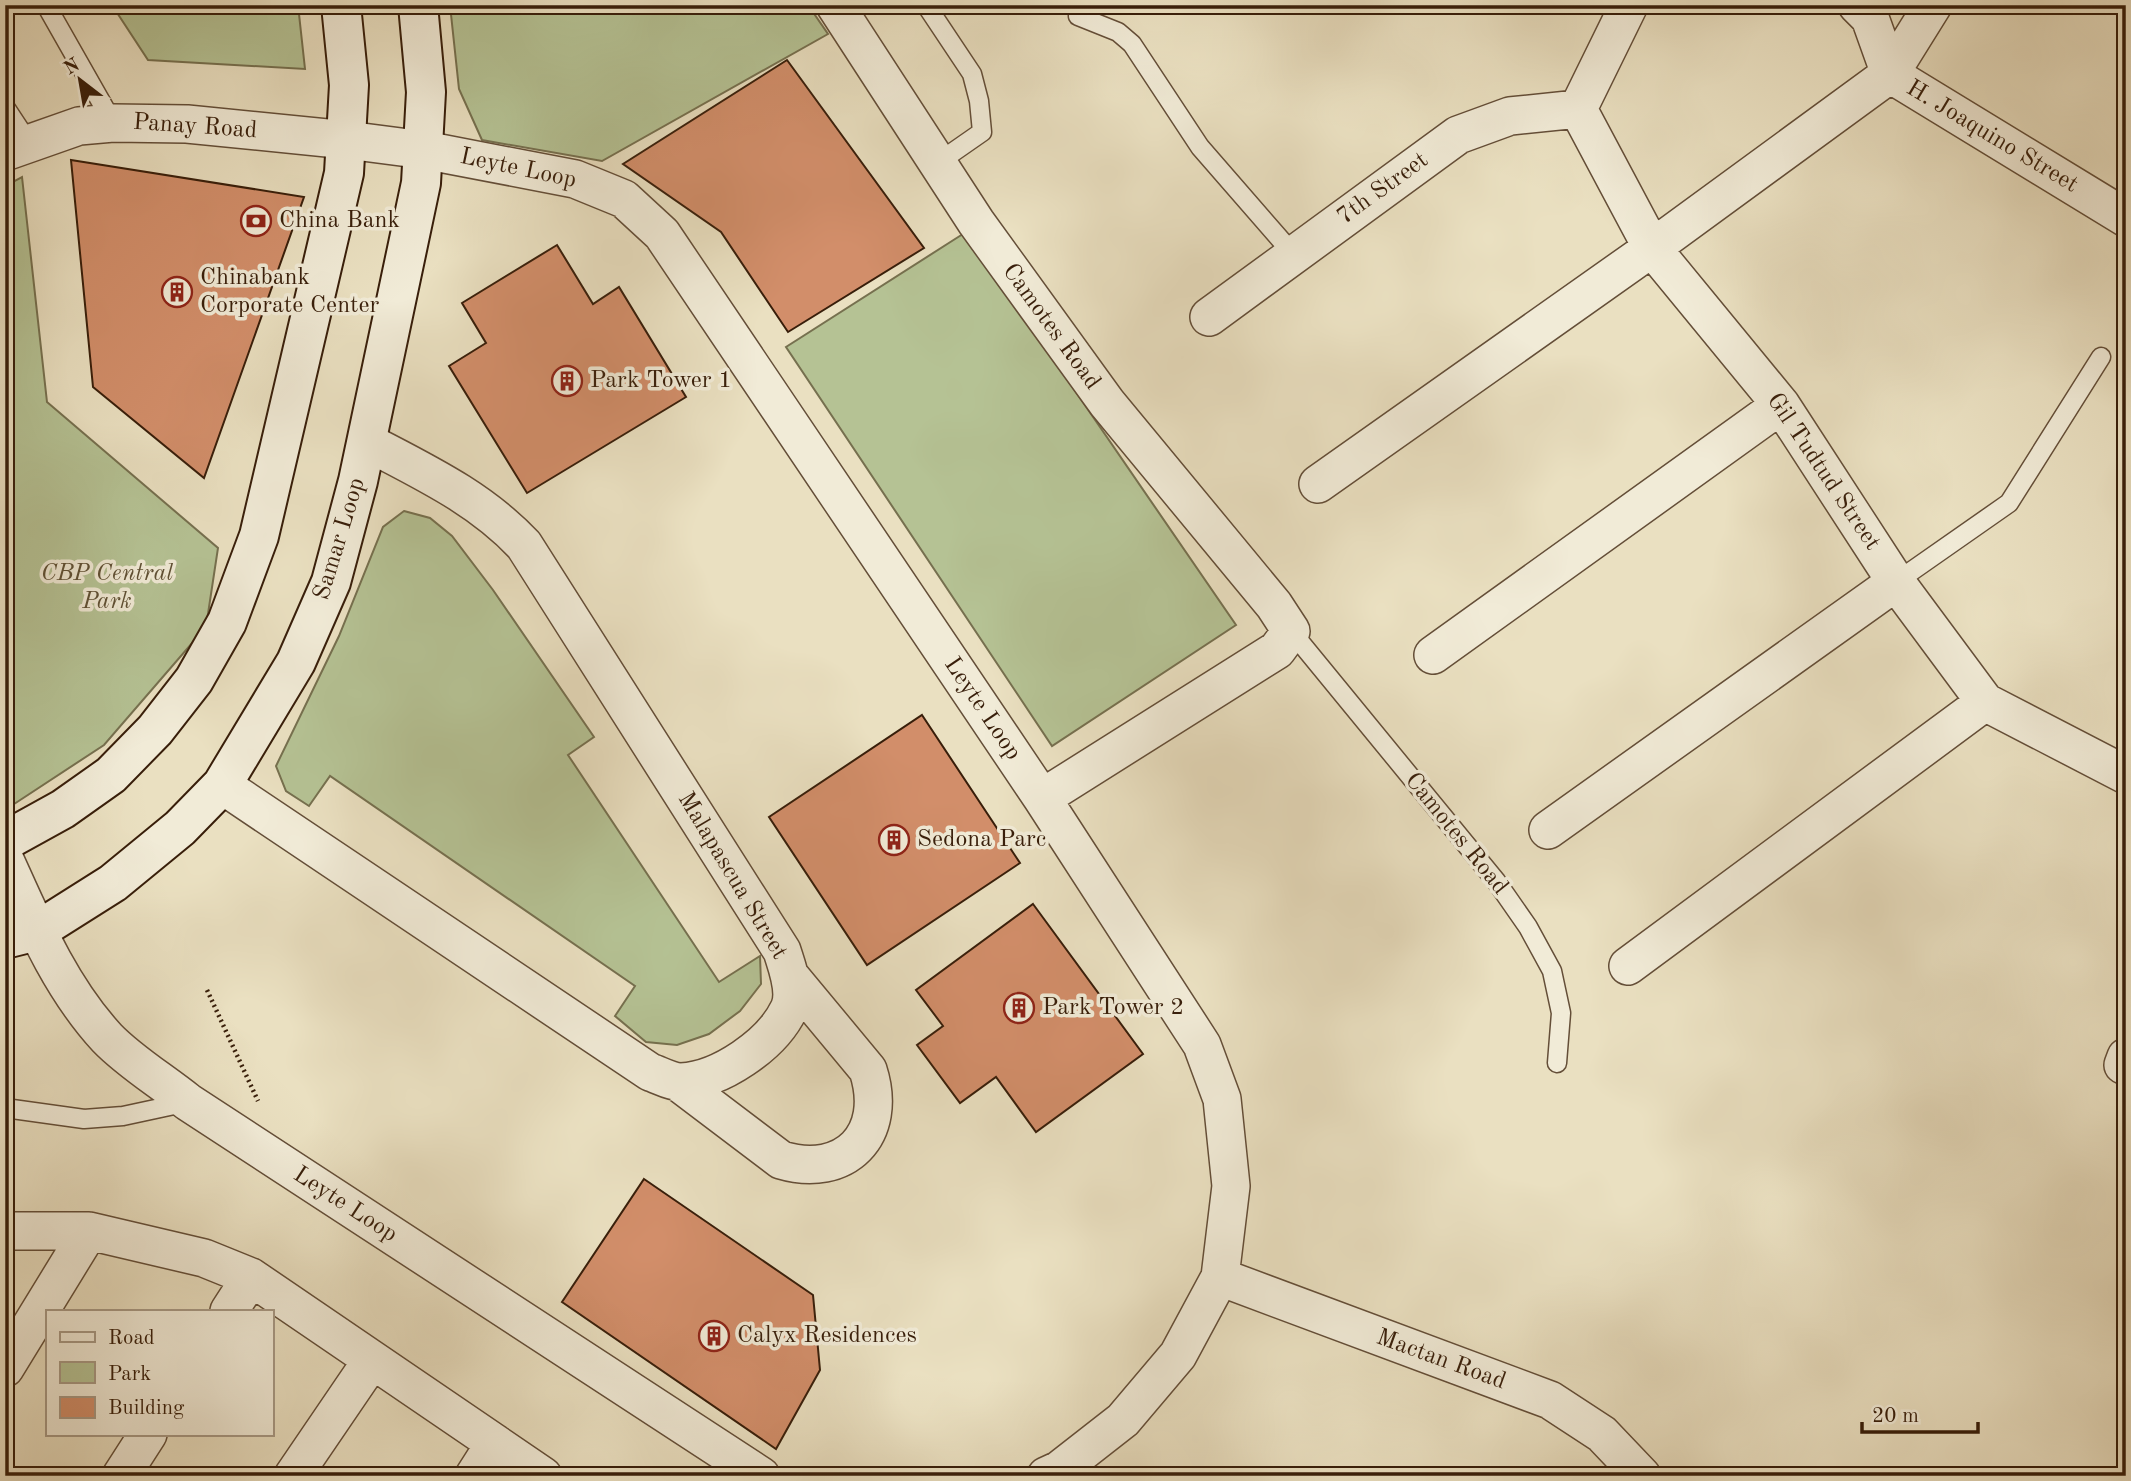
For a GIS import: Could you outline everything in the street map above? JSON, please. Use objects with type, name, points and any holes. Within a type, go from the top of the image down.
[{"type":"street","points":[[5,841],[63,809],[111,775],[155,730],[194,680],[228,622],[258,536],[344,173],[349,85],[341,5]]},
{"type":"street","name":"Samar Loop","points":[[21,935],[113,883],[180,828],[222,785],[296,662],[331,582],[368,442],[401,287],[424,150],[426,92],[418,5]]},
{"type":"street","name":"Camotes Road","points":[[835,5],[936,164],[1107,403],[1274,605],[1291,631]]},
{"type":"street","points":[[1578,109],[1629,5]]},
{"type":"street","name":"H. Joaquino Street","points":[[1857,5],[1870,19],[1890,74],[2126,218]]},
{"type":"street","points":[[1318,484],[1652,248],[1890,74],[1933,5]]},
{"type":"street","name":"Gil Tudtud Street","points":[[1578,109],[1652,248],[1781,405],[1895,582],[1985,702],[2125,770]]},
{"type":"street","name":"7th Street","points":[[1209,317],[1458,135],[1510,116],[1578,109]]},
{"type":"street","name":"Panay Road","points":[[17,147],[79,126],[113,123],[187,124],[347,141]]},
{"type":"street","name":"Leyte Loop","points":[[347,141],[424,150],[575,179],[624,199],[662,234],[1042,799],[1202,1045],[1222,1099],[1231,1186],[1220,1277],[1178,1355],[1123,1420],[1059,1470],[1046,1476]]},
{"type":"street","points":[[1433,655],[1781,405]]},
{"type":"street","name":"Malapascua Street","points":[[368,442],[472,498],[500,519],[524,545],[782,951],[790,976],[790,1007],[773,1032],[741,1058],[713,1075],[678,1082]]},
{"type":"street","points":[[1548,830],[1895,582]]},
{"type":"street","points":[[1042,799],[1277,650],[1291,631]]},
{"type":"street","points":[[1628,966],[1985,702]]},
{"type":"street","points":[[222,785],[650,1072],[678,1082],[781,1160],[801,1166],[821,1166],[841,1159],[857,1146],[869,1130],[875,1110],[874,1089],[868,1070],[790,976]]},
{"type":"street","name":"Leyte Loop","points":[[5,860],[21,935],[109,1040],[188,1102],[761,1476]]},
{"type":"street","points":[[5,1231],[89,1231],[204,1258],[251,1277],[543,1476]]},
{"type":"street","points":[[5,1368],[89,1231]]},
{"type":"street","points":[[230,1310],[251,1277]]},
{"type":"street","name":"Mactan Road","points":[[1220,1277],[1550,1400],[1602,1434],[1642,1476]]},
{"type":"street","points":[[293,1476],[372,1360]]},
{"type":"street","points":[[121,1476],[147,1436]]},
{"type":"street","points":[[474,1476],[495,1443]]},
{"type":"lane","points":[[46,5],[113,123]]},
{"type":"lane","points":[[926,5],[972,74],[979,101],[982,132],[936,164]]},
{"type":"lane","points":[[1078,16],[1118,32],[1132,44],[1199,147],[1294,255]]},
{"type":"lane","points":[[5,107],[17,147]]},
{"type":"lane","points":[[1895,582],[2009,503],[2101,357]]},
{"type":"lane","name":"Camotes Road","points":[[1291,631],[1496,881],[1528,927],[1552,971],[1561,1013],[1557,1063]]},
{"type":"lane","points":[[5,1108],[84,1119],[123,1116],[188,1102]]},
{"type":"path","points":[[207,990],[259,1104]]},
{"type":"green space","points":[[112,5],[298,5],[305,69],[148,60]]},
{"type":"green space","points":[[450,5],[808,5],[828,34],[602,161],[482,140],[459,89]]},
{"type":"green space","name":"CBP Central Park","points":[[22,177],[47,402],[218,548],[206,627],[104,745],[5,810],[5,186]]},
{"type":"green space","points":[[966,232],[1236,625],[1052,746],[786,347]]},
{"type":"green space","points":[[404,511],[430,518],[452,536],[493,590],[594,737],[568,755],[719,982],[760,956],[761,984],[740,1011],[709,1034],[677,1045],[646,1042],[615,1016],[635,986],[330,776],[309,806],[286,791],[276,766],[339,636],[383,527]]},
{"type":"building","points":[[787,60],[924,248],[788,332],[721,232],[623,164]]},
{"type":"building","name":"Chinabank Corporate Center","points":[[71,160],[304,197],[204,478],[93,387]]},
{"type":"building","name":"Park Tower 1","points":[[557,245],[593,304],[619,287],[686,397],[527,493],[449,366],[486,343],[462,303]]},
{"type":"building","name":"Sedona Parc","points":[[922,715],[1020,863],[867,965],[769,817]]},
{"type":"building","name":"Park Tower 2","points":[[1033,904],[1143,1054],[1036,1132],[996,1077],[960,1103],[917,1045],[943,1026],[916,990]]},
{"type":"building","name":"Calyx Residences","points":[[644,1179],[813,1295],[820,1370],[776,1449],[562,1302]]},
{"type":"place","name":"China Bank","points":[[256,221]]},
{"type":"place","name":"Chinabank Corporate Center","points":[[177,292]]},
{"type":"place","name":"Park Tower 1","points":[[567,381]]},
{"type":"place","name":"Sedona Parc","points":[[894,840]]},
{"type":"place","name":"Park Tower 2","points":[[1019,1008]]},
{"type":"place","name":"Calyx Residences","points":[[714,1336]]}]
